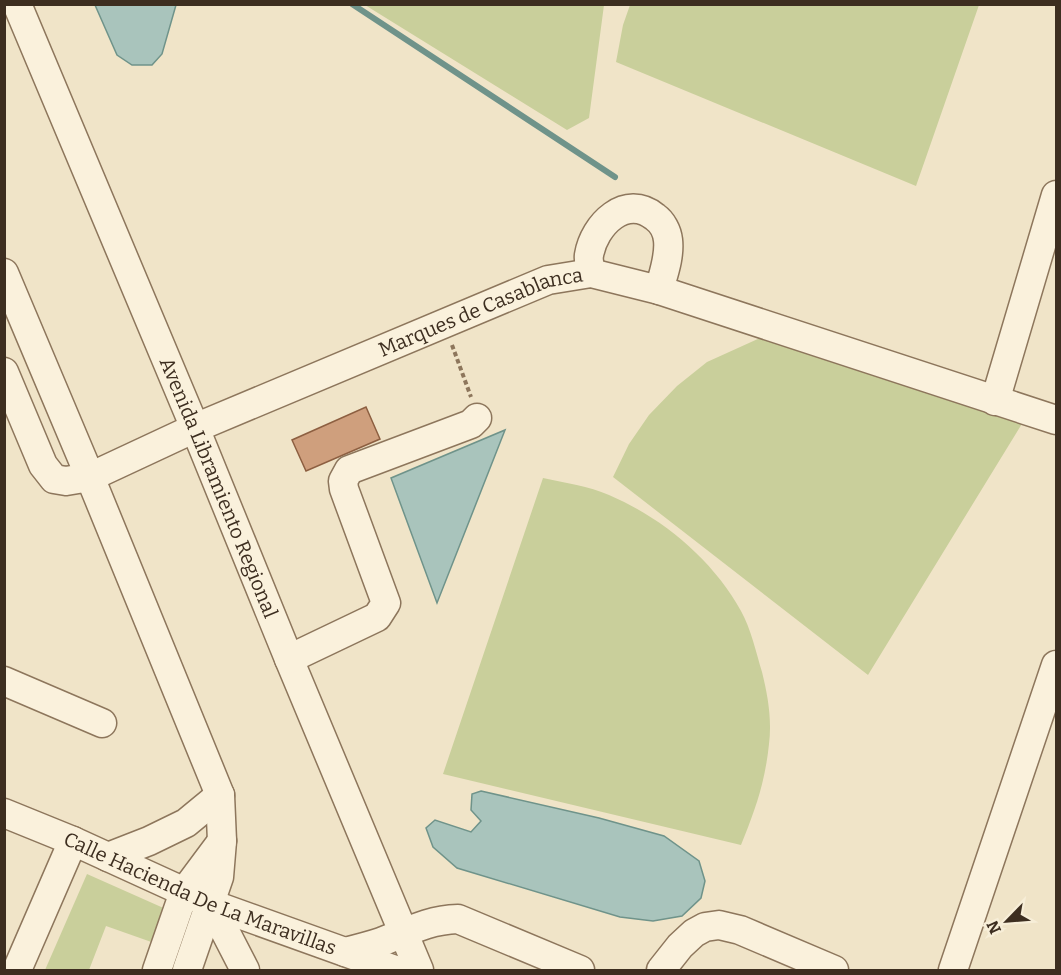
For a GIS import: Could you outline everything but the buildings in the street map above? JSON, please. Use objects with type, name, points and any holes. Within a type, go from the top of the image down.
[{"type":"street","name":"Avenida Libramiento Regional","points":[[16,4],[195,428],[419,970]]},
{"type":"street","points":[[994,401],[1056,195]]},
{"type":"street","points":[[591,273],[589,256],[607,219],[627,208],[639,209],[650,212],[659,220],[668,241],[659,291]]},
{"type":"street","points":[[4,273],[220,795],[222,842],[219,877],[187,970]]},
{"type":"street","name":"Marques de Casablanca","points":[[4,372],[43,465],[54,479],[66,481],[90,477],[195,428],[548,280],[591,273],[659,291],[1056,420]]},
{"type":"street","points":[[289,659],[377,617],[386,603],[344,489],[345,475],[349,470],[471,424],[477,418]]},
{"type":"street","points":[[953,970],[1056,664]]},
{"type":"street","points":[[4,681],[102,723]]},
{"type":"street","points":[[108,857],[186,823],[220,795]]},
{"type":"street","name":"Calle Hacienda De La Maravillas","points":[[4,813],[73,841],[211,904],[395,970]]},
{"type":"street","points":[[17,970],[73,841]]},
{"type":"street","points":[[157,970],[184,892],[222,842]]},
{"type":"street","points":[[211,904],[245,970]]},
{"type":"street","points":[[345,952],[379,942],[420,925],[440,920],[458,919],[580,970]]},
{"type":"street","points":[[661,970],[680,946],[700,930],[719,925],[740,930],[834,970]]},
{"type":"path","points":[[444,324],[477,418]]},
{"type":"green space","points":[[630,4],[979,5],[916,186],[616,62],[623,25]]},
{"type":"green space","points":[[365,5],[604,5],[589,118],[567,130]]},
{"type":"green space","points":[[760,338],[1023,422],[868,675],[613,477],[629,444],[649,415],[677,386],[707,362]]},
{"type":"green space","points":[[543,478],[601,492],[629,504],[667,528],[685,542],[716,575],[730,592],[745,618],[768,699],[770,735],[762,784],[741,845],[443,774]]},
{"type":"green space","points":[[87,874],[168,910],[157,944],[106,926],[89,970],[45,970]]},
{"type":"water","points":[[95,5],[176,5],[162,54],[152,65],[132,65],[117,55]]},
{"type":"water","points":[[505,430],[437,603],[391,478]]},
{"type":"water","points":[[481,791],[599,818],[664,836],[699,861],[705,881],[701,898],[682,916],[653,921],[620,917],[457,868],[433,847],[426,828],[435,820],[471,832],[481,821],[471,810],[472,794]]},
{"type":"waterway","points":[[352,4],[615,177]]}]
